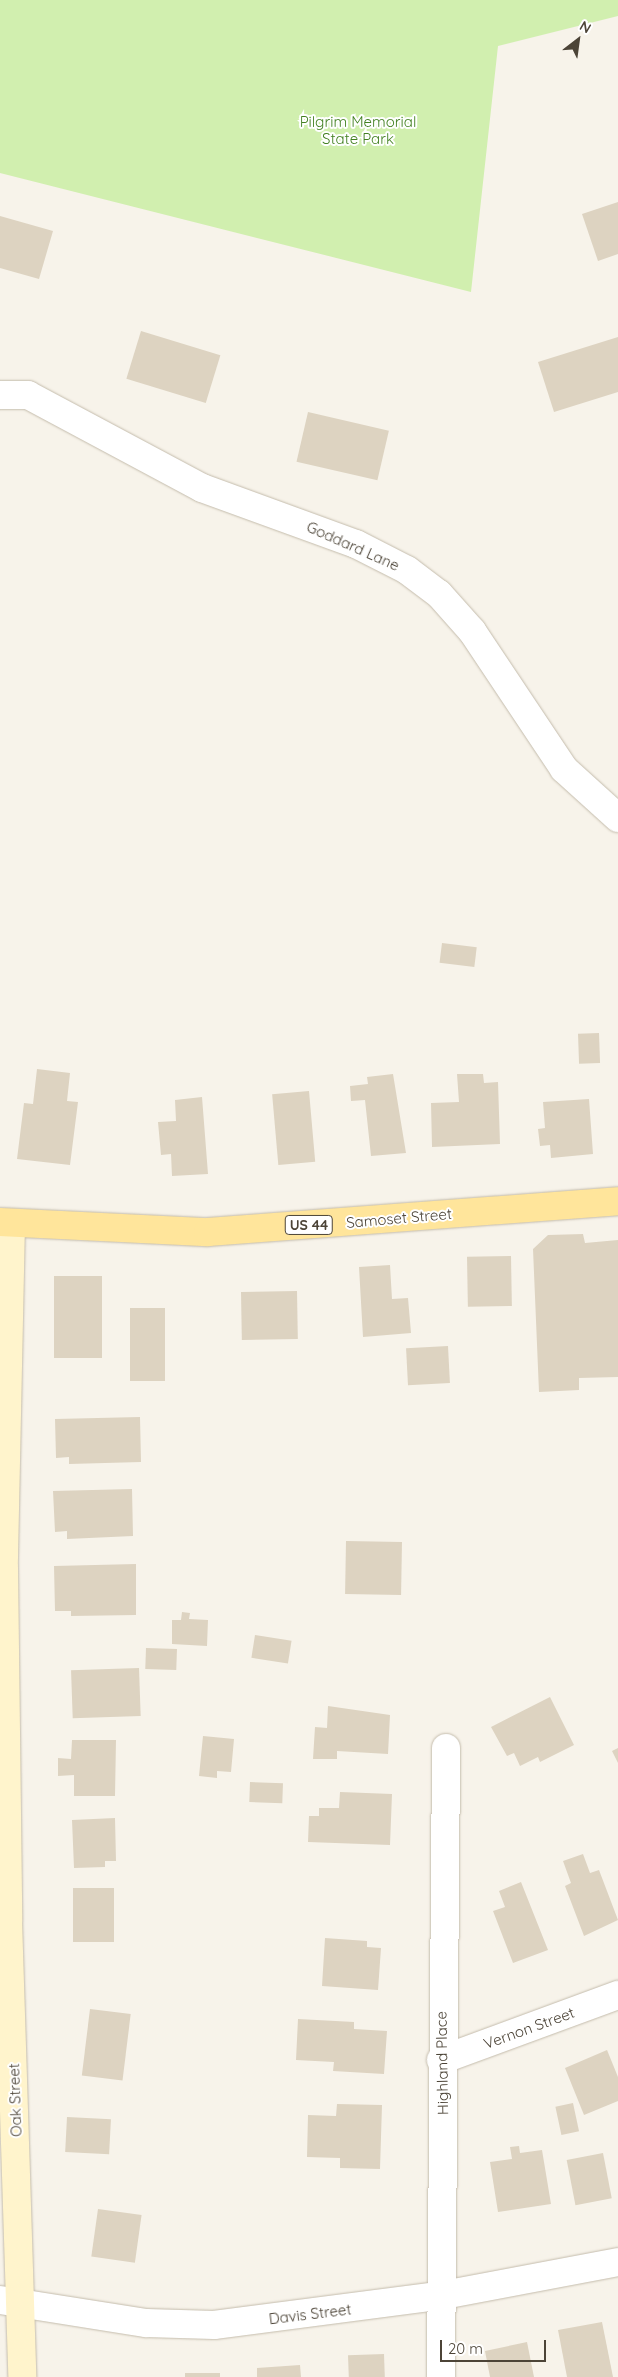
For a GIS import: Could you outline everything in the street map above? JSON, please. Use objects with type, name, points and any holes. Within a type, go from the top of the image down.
[{"type":"main road","name":"Samoset Street","points":[[5,1222],[208,1232],[618,1201]]},
{"type":"main road","name":"Oak Street","points":[[5,1222],[4,1578],[11,2303],[22,2377]]},
{"type":"street","name":"Goddard Lane","points":[[0,395],[28,395],[202,488],[356,544],[407,570],[439,594],[472,631],[564,769],[618,818]]},
{"type":"street","name":"Highland Place","points":[[441,2377],[444,2295],[441,2060],[446,1748]]},
{"type":"street","name":"Vernon Street","points":[[441,2060],[618,1995]]},
{"type":"street","name":"Davis Street","points":[[11,2303],[146,2323],[214,2326],[444,2295],[618,2262]]},
{"type":"green space","name":"Pilgrim Memorial State Park","points":[[0,0],[618,0],[618,16],[498,46],[471,292],[0,173]]},
{"type":"building","points":[[618,202],[618,254],[598,261],[582,214]]},
{"type":"building","points":[[0,216],[53,231],[39,279],[0,268]]},
{"type":"building","points":[[141,331],[220,355],[206,403],[126,379]]},
{"type":"building","points":[[618,337],[618,392],[554,412],[538,362]]},
{"type":"building","points":[[308,412],[389,431],[377,480],[297,462]]},
{"type":"building","points":[[442,943],[477,947],[474,967],[440,963]]},
{"type":"building","points":[[599,1033],[600,1063],[579,1064],[578,1034]]},
{"type":"building","points":[[37,1069],[70,1073],[67,1101],[78,1102],[70,1165],[17,1159],[24,1103],[33,1104]]},
{"type":"building","points":[[393,1074],[406,1153],[371,1156],[365,1100],[351,1101],[350,1086],[368,1084],[367,1077]]},
{"type":"building","points":[[457,1074],[483,1074],[484,1083],[498,1082],[500,1144],[432,1147],[431,1103],[459,1102]]},
{"type":"building","points":[[309,1091],[315,1162],[278,1165],[272,1094]]},
{"type":"building","points":[[202,1097],[208,1174],[172,1176],[171,1154],[161,1155],[158,1122],[176,1121],[175,1100]]},
{"type":"building","points":[[589,1099],[593,1154],[551,1158],[550,1145],[540,1146],[538,1129],[545,1128],[543,1102]]},
{"type":"building","points":[[583,1234],[585,1243],[618,1240],[618,1377],[579,1378],[579,1390],[539,1392],[533,1249],[548,1235]]},
{"type":"building","points":[[511,1256],[512,1306],[468,1307],[467,1257]]},
{"type":"building","points":[[390,1265],[392,1299],[408,1298],[411,1333],[363,1337],[359,1267]]},
{"type":"building","points":[[54,1276],[102,1276],[102,1358],[54,1358]]},
{"type":"building","points":[[297,1291],[298,1339],[242,1340],[241,1292]]},
{"type":"building","points":[[130,1308],[165,1308],[165,1381],[130,1381]]},
{"type":"building","points":[[448,1346],[450,1383],[408,1385],[406,1348]]},
{"type":"building","points":[[140,1417],[141,1462],[69,1464],[69,1457],[56,1458],[55,1419]]},
{"type":"building","points":[[132,1489],[133,1536],[67,1539],[67,1531],[55,1532],[53,1491]]},
{"type":"building","points":[[346,1541],[402,1542],[401,1595],[345,1594]]},
{"type":"building","points":[[136,1564],[136,1615],[71,1616],[71,1611],[55,1611],[54,1566]]},
{"type":"building","points":[[182,1612],[190,1613],[189,1619],[208,1620],[207,1646],[172,1644],[172,1620],[181,1620]]},
{"type":"building","points":[[255,1635],[292,1641],[288,1664],[251,1658]]},
{"type":"building","points":[[146,1648],[177,1649],[176,1670],[145,1669]]},
{"type":"building","points":[[139,1668],[141,1716],[73,1718],[71,1670]]},
{"type":"building","points":[[550,1697],[574,1745],[540,1762],[538,1757],[520,1766],[514,1753],[507,1756],[491,1727]]},
{"type":"building","points":[[328,1706],[390,1715],[388,1754],[337,1751],[337,1759],[313,1759],[315,1727],[327,1728]]},
{"type":"building","points":[[203,1736],[234,1739],[231,1772],[217,1771],[217,1778],[199,1776]]},
{"type":"building","points":[[72,1740],[116,1740],[115,1796],[74,1796],[74,1775],[58,1776],[58,1758],[71,1759]]},
{"type":"building","points":[[618,1748],[618,1763],[612,1751]]},
{"type":"building","points":[[250,1782],[283,1783],[282,1803],[249,1802]]},
{"type":"building","points":[[340,1792],[392,1794],[390,1845],[308,1842],[309,1816],[319,1816],[319,1808],[339,1808]]},
{"type":"building","points":[[115,1818],[116,1861],[105,1861],[105,1867],[74,1868],[72,1820]]},
{"type":"building","points":[[583,1854],[590,1873],[599,1870],[618,1920],[584,1936],[565,1886],[571,1883],[563,1861]]},
{"type":"building","points":[[521,1882],[548,1950],[513,1963],[493,1911],[505,1907],[499,1891]]},
{"type":"building","points":[[73,1888],[114,1888],[114,1942],[73,1942]]},
{"type":"building","points":[[325,1938],[367,1941],[367,1947],[381,1948],[378,1990],[322,1986]]},
{"type":"building","points":[[90,2009],[131,2014],[123,2080],[82,2076]]},
{"type":"building","points":[[298,2019],[354,2022],[354,2029],[387,2031],[384,2074],[333,2071],[334,2062],[296,2060]]},
{"type":"building","points":[[607,2050],[618,2077],[618,2101],[584,2115],[565,2068]]},
{"type":"building","points":[[573,2103],[579,2131],[561,2135],[555,2107]]},
{"type":"building","points":[[337,2104],[382,2105],[380,2169],[340,2168],[340,2158],[307,2157],[308,2115],[336,2116]]},
{"type":"building","points":[[67,2117],[111,2119],[109,2154],[65,2152]]},
{"type":"building","points":[[519,2146],[520,2153],[542,2150],[551,2204],[498,2212],[490,2162],[512,2159],[510,2147]]},
{"type":"building","points":[[603,2153],[612,2198],[575,2205],[567,2160]]},
{"type":"building","points":[[98,2209],[142,2215],[135,2263],[91,2257]]},
{"type":"building","points":[[602,2322],[613,2377],[567,2377],[558,2330]]},
{"type":"building","points":[[527,2342],[534,2377],[490,2377],[485,2351]]},
{"type":"building","points":[[384,2354],[385,2377],[349,2377],[348,2355]]},
{"type":"building","points":[[300,2365],[301,2377],[257,2377],[257,2368]]},
{"type":"building","points":[[185,2373],[220,2373],[220,2377],[185,2377]]}]
